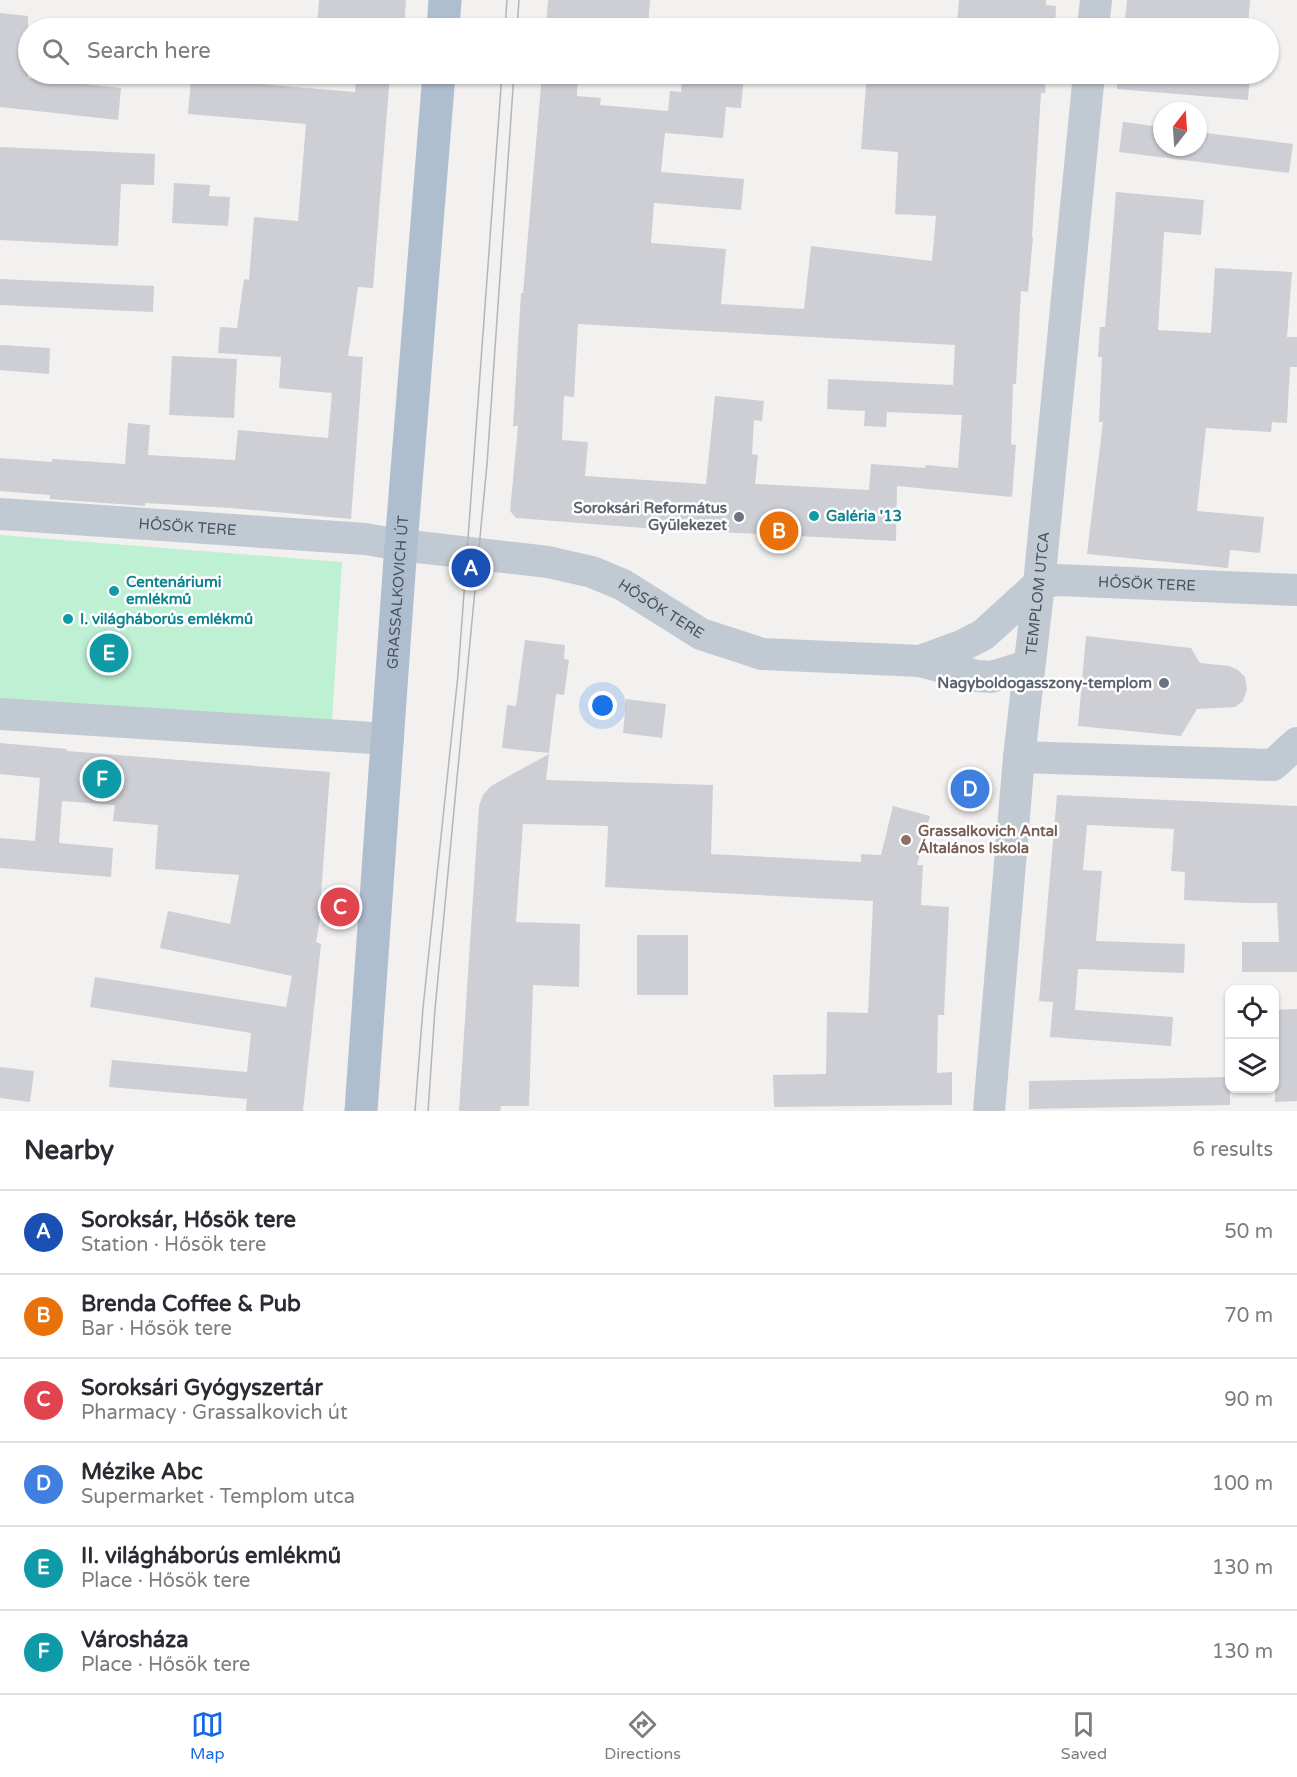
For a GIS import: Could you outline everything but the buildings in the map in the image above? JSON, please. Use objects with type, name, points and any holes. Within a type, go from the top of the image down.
[{"type":"main road","points":[[444,18],[445,0]]},
{"type":"main road","name":"GRASSALKOVICH ÚT","points":[[361,1111],[401,545],[438,84]]},
{"type":"street","points":[[1094,18],[1096,0]]},
{"type":"street","name":"TEMPLOM UTCA","points":[[989,1111],[1019,757],[1039,584],[1088,84]]},
{"type":"street","name":"HŐSÖK TERE","points":[[0,514],[365,539],[548,562],[592,572],[623,585],[701,634],[762,654],[920,661],[982,635],[1039,584],[1057,580],[1297,590]]},
{"type":"street","points":[[920,661],[977,676],[991,677],[1028,666]]},
{"type":"street","points":[[0,714],[388,739]]},
{"type":"street","points":[[1019,757],[1273,765],[1297,743]]},
{"type":"green space","points":[[0,535],[342,562],[332,720],[0,702]]},
{"type":"tram line","points":[[506,18],[507,0]]},
{"type":"tram line","points":[[518,18],[519,0]]},
{"type":"tram line","points":[[415,1111],[423,1008],[458,675],[501,84]]},
{"type":"tram line","points":[[428,1111],[435,1009],[487,464],[513,84]]},
{"type":"place","name":"Galéria '13","points":[[814,516]]},
{"type":"place","name":"Soroksári Református Gyülekezet","points":[[739,517]]},
{"type":"place","name":"Brenda Coffee & Pub","points":[[779,531]]},
{"type":"place","name":"Soroksár, Hősök tere","points":[[471,568]]},
{"type":"place","name":"Centenáriumi emlékmű","points":[[114,591]]},
{"type":"place","name":"I. világháborús emlékmű","points":[[68,619]]},
{"type":"place","name":"II. világháborús emlékmű","points":[[109,653]]},
{"type":"place","name":"Nagyboldogasszony-templom","points":[[1164,683]]},
{"type":"place","name":"Városháza","points":[[102,779]]},
{"type":"place","name":"Mézike Abc","points":[[970,789]]},
{"type":"place","name":"Grassalkovich Antal Általános Iskola","points":[[906,840]]},
{"type":"place","name":"Soroksári Gyógyszertár","points":[[340,907]]}]
